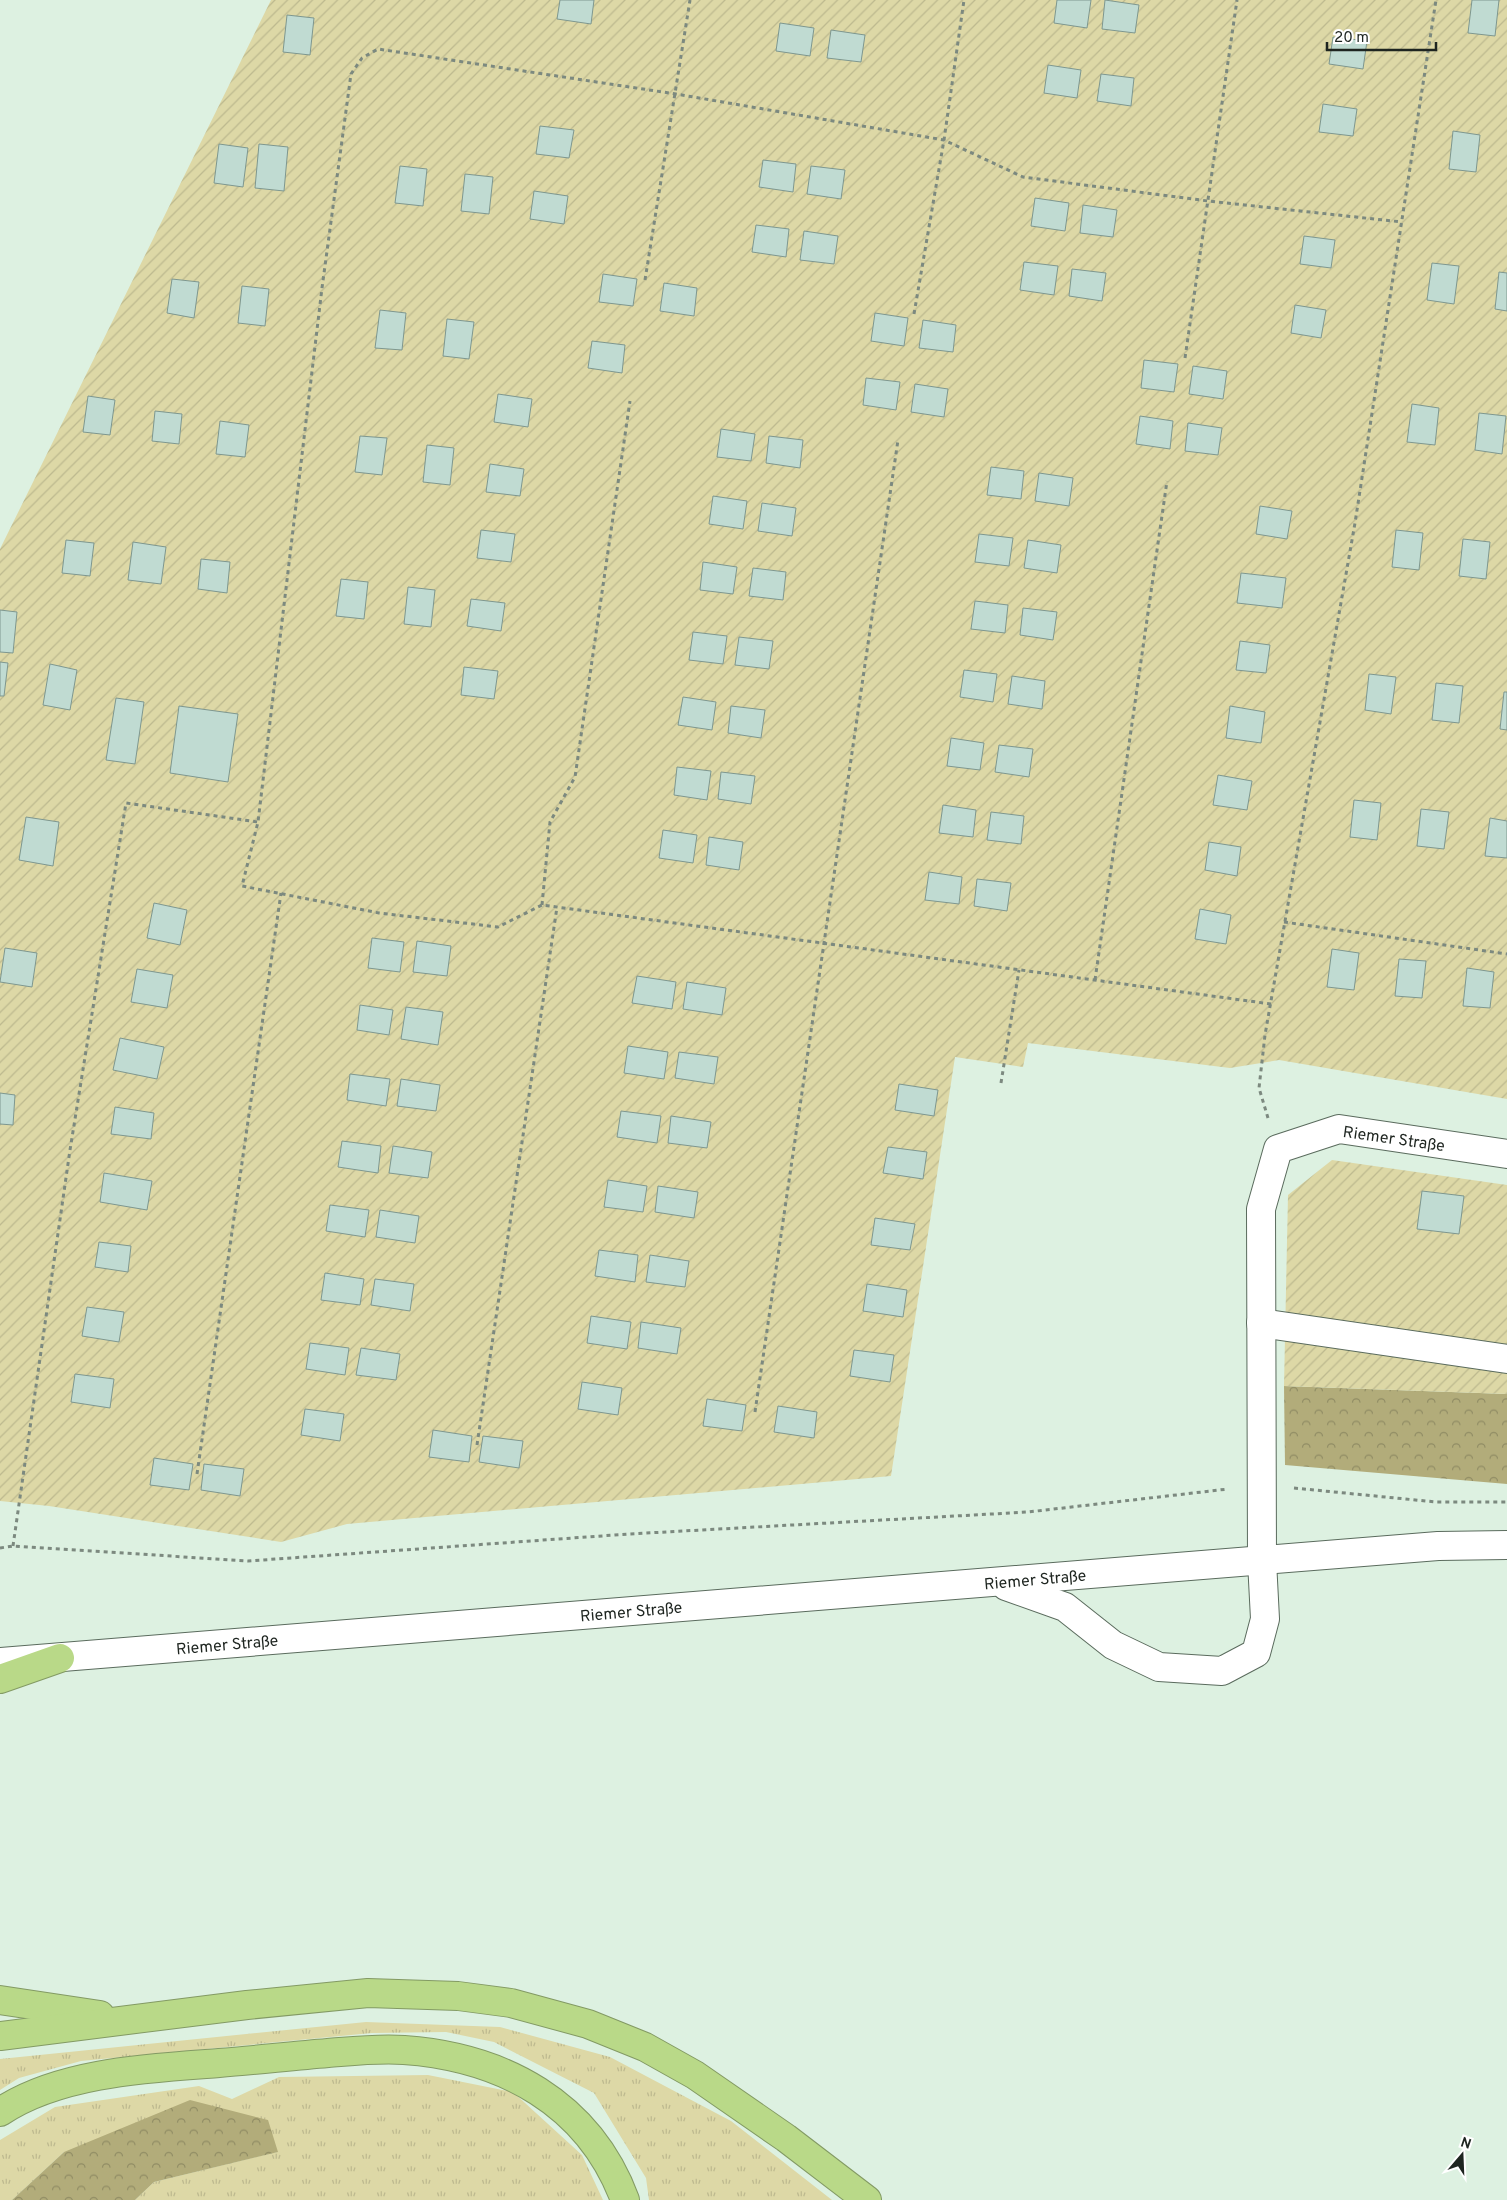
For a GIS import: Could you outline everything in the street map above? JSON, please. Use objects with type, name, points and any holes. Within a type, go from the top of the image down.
[{"type":"highway","points":[[0,1679],[60,1658]]},
{"type":"highway","points":[[0,2036],[137,2020],[247,2004],[368,1993],[458,1996],[511,2003],[588,2024],[645,2047],[702,2080],[786,2138],[867,2200]]},
{"type":"highway","points":[[0,2000],[137,2020]]},
{"type":"highway","points":[[0,2112],[12,2104],[41,2091],[125,2072],[360,2051],[403,2050],[438,2054],[503,2073],[531,2086],[554,2101],[576,2120],[593,2140],[618,2183],[624,2200]]},
{"type":"street","name":"Riemer Straße","points":[[1278,1149],[1339,1129],[1507,1154]]},
{"type":"street","points":[[996,1583],[1065,1607],[1113,1645],[1159,1667],[1222,1671],[1256,1654],[1265,1619],[1262,1561],[1262,1209],[1278,1149]]},
{"type":"street","points":[[1262,1323],[1507,1359]]},
{"type":"street","name":"Riemer Straße","points":[[0,1662],[1438,1546],[1507,1545]]},
{"type":"path","points":[[645,280],[690,0]]},
{"type":"path","points":[[914,314],[944,140],[964,0]]},
{"type":"path","points":[[1185,358],[1237,0]]},
{"type":"path","points":[[1278,1149],[1259,1088],[1284,922],[1355,523],[1436,0]]},
{"type":"path","points":[[1271,1004],[542,905],[498,927],[379,913],[242,886],[258,822],[321,297],[351,74],[362,58],[378,49],[676,94],[944,140],[1022,177],[1208,202],[1402,222]]},
{"type":"path","points":[[542,905],[550,822],[575,777],[630,401]]},
{"type":"path","points":[[755,1412],[898,440]]},
{"type":"path","points":[[1095,980],[1167,481]]},
{"type":"path","points":[[13,1546],[70,1150],[126,803],[258,822]]},
{"type":"path","points":[[197,1474],[281,894]]},
{"type":"path","points":[[477,1445],[557,908]]},
{"type":"path","points":[[1284,922],[1507,954]]},
{"type":"path","points":[[1001,1083],[1020,970]]},
{"type":"path","points":[[0,1548],[13,1546],[248,1561],[629,1534],[1028,1512],[1262,1485],[1436,1502],[1507,1502]]},
{"type":"green space","points":[[271,0],[1507,0],[1507,1099],[1279,1060],[1230,1068],[1028,1043],[1023,1067],[955,1057],[891,1476],[347,1524],[281,1542],[49,1506],[0,1501],[0,549]]},
{"type":"green space","points":[[1332,1160],[1507,1185],[1507,1394],[1284,1386],[1288,1195]]},
{"type":"green space","points":[[1284,1386],[1507,1394],[1507,1484],[1285,1465]]},
{"type":"green space","points":[[366,2022],[500,2027],[610,2057],[731,2121],[832,2200],[649,2200],[646,2178],[594,2093],[494,2042],[446,2032],[372,2033],[81,2061],[19,2078],[0,2090],[0,2059]]},
{"type":"green space","points":[[428,2075],[513,2092],[582,2155],[603,2200],[135,2200],[154,2182],[277,2152],[64,2152],[12,2200],[0,2200],[0,2140],[55,2107],[199,2086],[232,2099],[279,2077]]},
{"type":"green space","points":[[190,2100],[268,2120],[278,2152],[154,2182],[135,2200],[12,2200],[64,2152]]},
{"type":"building","points":[[560,0],[594,0],[591,24],[557,19]]},
{"type":"building","points":[[1057,0],[1091,0],[1087,28],[1054,23]]},
{"type":"building","points":[[1105,0],[1139,5],[1135,33],[1102,29]]},
{"type":"building","points":[[1472,0],[1499,0],[1495,36],[1468,33]]},
{"type":"building","points":[[287,15],[314,18],[310,55],[283,52]]},
{"type":"building","points":[[780,23],[814,28],[810,56],[776,51]]},
{"type":"building","points":[[831,30],[865,35],[861,62],[827,58]]},
{"type":"building","points":[[1333,37],[1367,41],[1363,69],[1329,64]]},
{"type":"building","points":[[1048,65],[1081,70],[1077,98],[1044,93]]},
{"type":"building","points":[[1101,74],[1134,78],[1131,106],[1097,101]]},
{"type":"building","points":[[1323,104],[1357,109],[1353,136],[1319,132]]},
{"type":"building","points":[[540,126],[574,130],[569,158],[536,154]]},
{"type":"building","points":[[1453,131],[1480,135],[1476,172],[1449,169]]},
{"type":"building","points":[[219,144],[248,148],[243,187],[214,183]]},
{"type":"building","points":[[259,144],[288,147],[284,191],[255,188]]},
{"type":"building","points":[[763,160],[796,164],[793,192],[759,187]]},
{"type":"building","points":[[400,166],[427,169],[423,206],[395,203]]},
{"type":"building","points":[[811,166],[845,170],[841,199],[807,194]]},
{"type":"building","points":[[465,174],[493,177],[489,214],[461,211]]},
{"type":"building","points":[[534,191],[568,196],[564,224],[530,219]]},
{"type":"building","points":[[1035,198],[1069,203],[1065,231],[1031,226]]},
{"type":"building","points":[[1083,205],[1117,210],[1113,237],[1080,233]]},
{"type":"building","points":[[756,225],[789,229],[786,257],[752,252]]},
{"type":"building","points":[[804,231],[838,236],[834,264],[800,260]]},
{"type":"building","points":[[1304,236],[1335,240],[1331,268],[1300,264]]},
{"type":"building","points":[[1024,262],[1058,266],[1054,295],[1020,290]]},
{"type":"building","points":[[1432,263],[1459,266],[1454,304],[1427,300]]},
{"type":"building","points":[[1072,269],[1106,273],[1102,301],[1069,296]]},
{"type":"building","points":[[1499,272],[1507,273],[1507,311],[1495,309]]},
{"type":"building","points":[[603,274],[637,279],[633,306],[599,302]]},
{"type":"building","points":[[172,279],[199,282],[194,318],[167,313]]},
{"type":"building","points":[[664,283],[697,288],[694,316],[660,311]]},
{"type":"building","points":[[242,286],[269,289],[265,326],[238,323]]},
{"type":"building","points":[[1295,305],[1326,310],[1321,338],[1291,333]]},
{"type":"building","points":[[380,310],[406,313],[402,350],[375,348]]},
{"type":"building","points":[[875,313],[908,318],[904,346],[871,341]]},
{"type":"building","points":[[447,319],[474,322],[469,359],[443,356]]},
{"type":"building","points":[[923,320],[956,325],[953,352],[919,348]]},
{"type":"building","points":[[592,341],[625,345],[622,373],[588,368]]},
{"type":"building","points":[[1144,360],[1178,364],[1174,392],[1141,388]]},
{"type":"building","points":[[1193,366],[1227,371],[1223,399],[1189,394]]},
{"type":"building","points":[[866,378],[900,382],[896,410],[863,405]]},
{"type":"building","points":[[915,384],[948,389],[944,417],[911,412]]},
{"type":"building","points":[[498,394],[532,399],[528,427],[494,422]]},
{"type":"building","points":[[88,396],[115,400],[110,435],[83,432]]},
{"type":"building","points":[[1412,404],[1439,408],[1435,445],[1407,442]]},
{"type":"building","points":[[155,411],[182,414],[179,444],[152,441]]},
{"type":"building","points":[[1479,413],[1506,416],[1502,454],[1475,450]]},
{"type":"building","points":[[1140,416],[1173,421],[1170,449],[1136,444]]},
{"type":"building","points":[[220,421],[249,425],[245,457],[216,454]]},
{"type":"building","points":[[1188,423],[1222,428],[1218,455],[1185,451]]},
{"type":"building","points":[[721,429],[755,434],[751,461],[717,457]]},
{"type":"building","points":[[360,436],[387,438],[382,475],[355,472]]},
{"type":"building","points":[[769,436],[803,440],[800,468],[766,463]]},
{"type":"building","points":[[427,445],[454,448],[450,485],[423,482]]},
{"type":"building","points":[[490,464],[524,469],[520,496],[486,492]]},
{"type":"building","points":[[991,467],[1024,471],[1021,499],[987,495]]},
{"type":"building","points":[[1039,473],[1073,478],[1069,506],[1035,501]]},
{"type":"building","points":[[713,496],[747,501],[743,529],[709,524]]},
{"type":"building","points":[[762,503],[796,508],[792,536],[758,531]]},
{"type":"building","points":[[1260,506],[1292,511],[1287,539],[1256,534]]},
{"type":"building","points":[[481,530],[515,534],[511,562],[477,558]]},
{"type":"building","points":[[1396,530],[1423,533],[1419,570],[1392,567]]},
{"type":"building","points":[[979,534],[1013,538],[1009,566],[975,562]]},
{"type":"building","points":[[1463,539],[1490,542],[1486,579],[1459,576]]},
{"type":"building","points":[[66,540],[94,543],[90,576],[62,573]]},
{"type":"building","points":[[1028,540],[1061,545],[1057,573],[1024,568]]},
{"type":"building","points":[[133,542],[166,547],[161,584],[128,580]]},
{"type":"building","points":[[201,559],[230,562],[227,593],[198,589]]},
{"type":"building","points":[[703,562],[737,567],[733,594],[700,590]]},
{"type":"building","points":[[753,568],[786,572],[783,600],[749,596]]},
{"type":"building","points":[[1241,573],[1286,578],[1282,608],[1237,603]]},
{"type":"building","points":[[341,579],[368,582],[364,619],[336,616]]},
{"type":"building","points":[[408,587],[435,590],[431,627],[404,624]]},
{"type":"building","points":[[471,599],[505,603],[501,631],[467,626]]},
{"type":"building","points":[[975,601],[1008,605],[1005,633],[971,629]]},
{"type":"building","points":[[1023,608],[1057,612],[1053,640],[1020,635]]},
{"type":"building","points":[[0,610],[17,612],[13,653],[0,652]]},
{"type":"building","points":[[693,632],[727,636],[723,664],[689,660]]},
{"type":"building","points":[[739,637],[773,641],[769,669],[735,665]]},
{"type":"building","points":[[1240,641],[1270,645],[1266,673],[1236,670]]},
{"type":"building","points":[[0,662],[8,663],[4,696],[0,696]]},
{"type":"building","points":[[50,664],[77,670],[70,710],[43,705]]},
{"type":"building","points":[[464,667],[498,671],[494,699],[461,695]]},
{"type":"building","points":[[964,670],[997,674],[993,702],[960,697]]},
{"type":"building","points":[[1369,674],[1396,677],[1391,714],[1365,710]]},
{"type":"building","points":[[1012,676],[1045,681],[1042,709],[1008,704]]},
{"type":"building","points":[[1436,683],[1463,686],[1459,723],[1432,720]]},
{"type":"building","points":[[1504,692],[1507,692],[1507,730],[1500,729]]},
{"type":"building","points":[[683,697],[716,702],[712,730],[678,725]]},
{"type":"building","points":[[116,698],[144,702],[135,764],[106,760]]},
{"type":"building","points":[[179,706],[238,714],[228,782],[170,773]]},
{"type":"building","points":[[731,706],[765,710],[761,738],[728,733]]},
{"type":"building","points":[[1230,706],[1265,712],[1261,743],[1226,738]]},
{"type":"building","points":[[951,738],[984,743],[980,770],[947,766]]},
{"type":"building","points":[[999,745],[1033,749],[1029,777],[995,772]]},
{"type":"building","points":[[677,767],[711,771],[707,800],[674,795]]},
{"type":"building","points":[[721,772],[755,776],[751,804],[718,799]]},
{"type":"building","points":[[1218,775],[1252,781],[1247,810],[1213,805]]},
{"type":"building","points":[[1354,800],[1381,803],[1377,840],[1350,837]]},
{"type":"building","points":[[943,805],[976,810],[973,837],[939,833]]},
{"type":"building","points":[[1421,809],[1449,812],[1444,849],[1417,846]]},
{"type":"building","points":[[991,812],[1024,816],[1021,844],[987,840]]},
{"type":"building","points":[[26,817],[59,822],[53,866],[19,860]]},
{"type":"building","points":[[1490,818],[1507,821],[1507,858],[1485,856]]},
{"type":"building","points":[[663,830],[697,835],[693,863],[659,858]]},
{"type":"building","points":[[709,837],[743,842],[739,870],[706,865]]},
{"type":"building","points":[[1209,842],[1241,847],[1237,876],[1205,870]]},
{"type":"building","points":[[929,872],[962,877],[959,904],[925,900]]},
{"type":"building","points":[[977,879],[1011,883],[1007,911],[974,906]]},
{"type":"building","points":[[154,903],[187,910],[180,945],[147,938]]},
{"type":"building","points":[[1200,909],[1231,915],[1226,944],[1195,939]]},
{"type":"building","points":[[372,938],[404,942],[400,972],[368,968]]},
{"type":"building","points":[[417,941],[451,946],[447,976],[413,972]]},
{"type":"building","points":[[5,948],[37,953],[32,987],[0,982]]},
{"type":"building","points":[[1332,949],[1359,953],[1354,990],[1327,987]]},
{"type":"building","points":[[1399,959],[1426,961],[1422,998],[1395,996]]},
{"type":"building","points":[[1467,968],[1494,972],[1490,1008],[1463,1006]]},
{"type":"building","points":[[137,969],[173,975],[167,1008],[131,1002]]},
{"type":"building","points":[[637,976],[676,982],[672,1009],[632,1003]]},
{"type":"building","points":[[687,982],[726,988],[722,1015],[683,1009]]},
{"type":"building","points":[[360,1005],[393,1010],[389,1035],[357,1030]]},
{"type":"building","points":[[406,1007],[443,1012],[438,1045],[401,1039]]},
{"type":"building","points":[[120,1038],[164,1047],[157,1079],[113,1070]]},
{"type":"building","points":[[628,1046],[668,1052],[664,1079],[624,1073]]},
{"type":"building","points":[[679,1052],[718,1057],[714,1084],[675,1078]]},
{"type":"building","points":[[350,1074],[390,1079],[386,1106],[347,1100]]},
{"type":"building","points":[[401,1079],[440,1085],[436,1111],[397,1106]]},
{"type":"building","points":[[899,1084],[938,1090],[934,1116],[895,1110]]},
{"type":"building","points":[[0,1093],[15,1095],[13,1125],[0,1124]]},
{"type":"building","points":[[115,1107],[154,1113],[151,1139],[111,1134]]},
{"type":"building","points":[[621,1111],[661,1116],[657,1143],[617,1137]]},
{"type":"building","points":[[671,1116],[711,1122],[707,1148],[668,1143]]},
{"type":"building","points":[[342,1141],[381,1146],[378,1173],[338,1167]]},
{"type":"building","points":[[393,1146],[432,1152],[428,1178],[389,1173]]},
{"type":"building","points":[[888,1147],[927,1152],[923,1179],[883,1173]]},
{"type":"building","points":[[104,1173],[152,1181],[147,1210],[100,1202]]},
{"type":"building","points":[[608,1180],[647,1186],[643,1212],[604,1207]]},
{"type":"building","points":[[658,1186],[698,1192],[694,1218],[655,1212]]},
{"type":"building","points":[[1422,1191],[1464,1196],[1459,1234],[1417,1229]]},
{"type":"building","points":[[330,1205],[369,1210],[365,1237],[326,1231]]},
{"type":"building","points":[[380,1210],[419,1216],[415,1243],[376,1237]]},
{"type":"building","points":[[875,1218],[915,1224],[910,1250],[871,1245]]},
{"type":"building","points":[[99,1242],[131,1246],[128,1272],[95,1267]]},
{"type":"building","points":[[599,1250],[638,1255],[635,1282],[595,1276]]},
{"type":"building","points":[[650,1255],[689,1261],[685,1287],[646,1282]]},
{"type":"building","points":[[325,1273],[364,1279],[360,1305],[321,1300]]},
{"type":"building","points":[[375,1279],[414,1284],[410,1311],[371,1305]]},
{"type":"building","points":[[867,1284],[907,1290],[903,1317],[863,1311]]},
{"type":"building","points":[[87,1307],[124,1312],[119,1342],[82,1336]]},
{"type":"building","points":[[591,1316],[631,1322],[627,1349],[587,1343]]},
{"type":"building","points":[[641,1322],[681,1328],[677,1354],[638,1348]]},
{"type":"building","points":[[310,1343],[349,1348],[345,1375],[306,1369]]},
{"type":"building","points":[[361,1348],[400,1354],[396,1380],[356,1375]]},
{"type":"building","points":[[854,1350],[894,1355],[890,1382],[850,1376]]},
{"type":"building","points":[[75,1374],[114,1379],[110,1408],[71,1402]]},
{"type":"building","points":[[582,1382],[622,1388],[618,1415],[578,1409]]},
{"type":"building","points":[[707,1399],[746,1405],[742,1431],[703,1426]]},
{"type":"building","points":[[778,1406],[817,1412],[814,1438],[774,1432]]},
{"type":"building","points":[[305,1409],[344,1414],[340,1441],[301,1435]]},
{"type":"building","points":[[433,1430],[472,1436],[469,1462],[429,1457]]},
{"type":"building","points":[[483,1436],[523,1441],[519,1468],[479,1462]]},
{"type":"building","points":[[154,1458],[193,1464],[189,1490],[150,1485]]},
{"type":"building","points":[[204,1464],[244,1469],[240,1496],[201,1490]]}]
